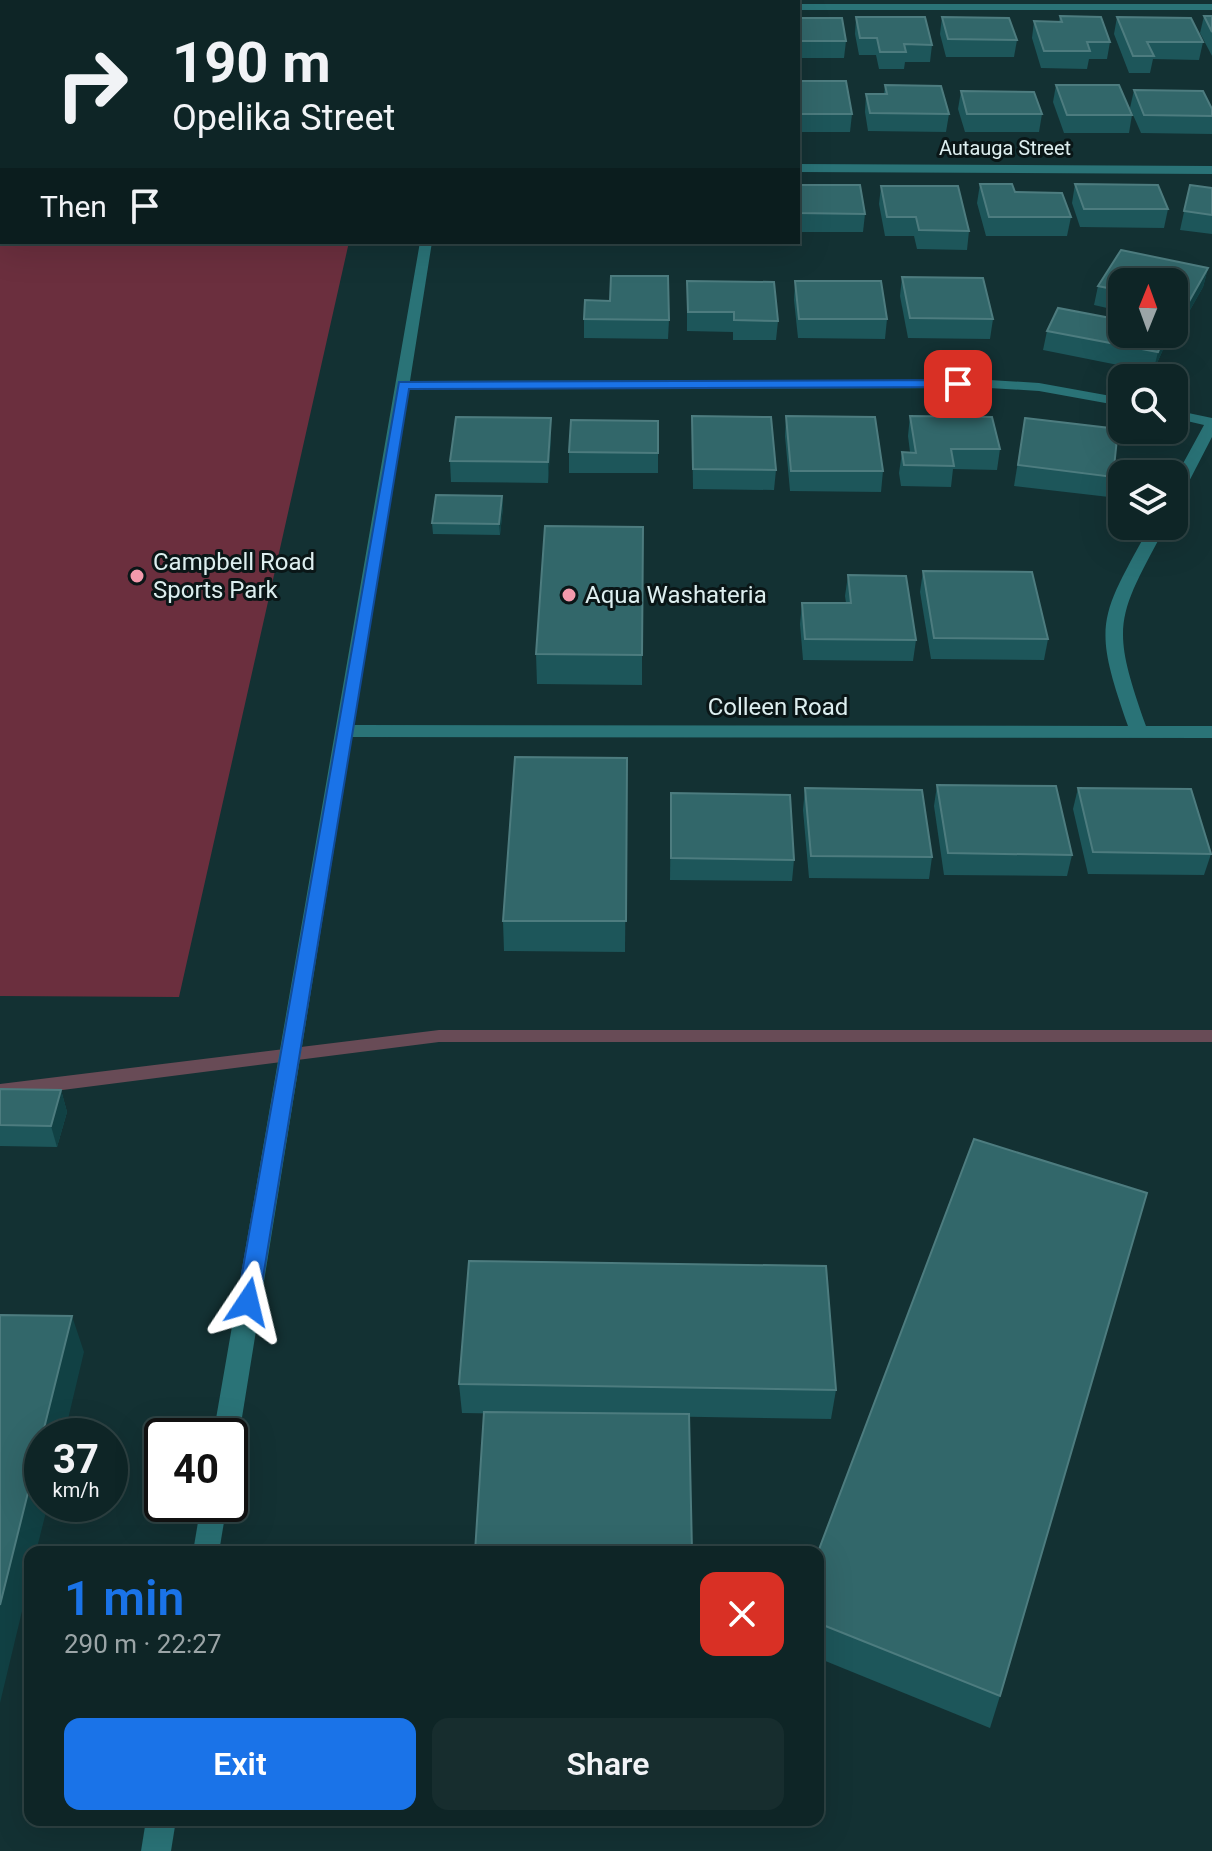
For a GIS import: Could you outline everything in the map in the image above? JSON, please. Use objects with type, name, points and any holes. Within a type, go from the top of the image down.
[{"type":"street","points":[[800,7],[1212,7]]},
{"type":"street","name":"Autauga Street","points":[[800,168],[1212,170]]},
{"type":"street","points":[[229,1418],[426,244]]},
{"type":"street","points":[[403,385],[989,384],[1039,387],[1108,399]]},
{"type":"street","points":[[1188,417],[1212,422],[1188,468]]},
{"type":"street","points":[[1139,732],[1116,661],[1112,635],[1117,604],[1151,540]]},
{"type":"street","name":"Colleen Road","points":[[345,731],[1212,732]]},
{"type":"street","points":[[207,1546],[211,1522]]},
{"type":"street","points":[[156,1851],[160,1826]]},
{"type":"shaded area","name":"Campbell Road Sports Park","points":[[0,244],[349,244],[179,997],[0,996]]},
{"type":"building","points":[[1060,16],[1101,17],[1110,42],[1087,42],[1090,51],[1044,51],[1034,21],[1062,22]]},
{"type":"building","points":[[1204,16],[1212,16],[1212,32]]},
{"type":"building","points":[[856,17],[925,17],[932,45],[904,44],[906,52],[880,52],[877,38],[860,38]]},
{"type":"building","points":[[942,17],[1009,18],[1017,40],[948,39]]},
{"type":"building","points":[[1117,17],[1191,18],[1203,42],[1147,42],[1154,56],[1133,56]]},
{"type":"building","points":[[800,18],[842,18],[846,41],[800,41]]},
{"type":"building","points":[[800,81],[846,81],[852,114],[800,114]]},
{"type":"building","points":[[885,85],[941,86],[949,114],[870,113],[866,94],[887,94]]},
{"type":"building","points":[[1056,85],[1119,85],[1132,115],[1067,115]]},
{"type":"building","points":[[1134,90],[1203,91],[1212,116],[1144,115]]},
{"type":"building","points":[[961,91],[1034,92],[1042,114],[967,114]]},
{"type":"building","points":[[980,184],[1012,184],[1015,192],[1062,193],[1071,217],[989,217]]},
{"type":"building","points":[[1075,184],[1158,185],[1168,209],[1084,209]]},
{"type":"building","points":[[800,185],[860,185],[865,214],[800,213]]},
{"type":"building","points":[[1190,185],[1212,188],[1212,215],[1184,211]]},
{"type":"building","points":[[881,186],[958,186],[969,231],[919,230],[916,217],[887,217]]},
{"type":"building","points":[[1121,250],[1208,268],[1188,303],[1188,268],[1110,268]]},
{"type":"building","points":[[1108,270],[1108,288],[1098,286]]},
{"type":"building","points":[[611,276],[668,276],[669,320],[584,319],[585,300],[610,301]]},
{"type":"building","points":[[902,277],[983,278],[993,319],[910,318]]},
{"type":"building","points":[[687,281],[774,282],[778,321],[734,320],[734,312],[688,312]]},
{"type":"building","points":[[795,281],[881,281],[887,319],[799,319]]},
{"type":"building","points":[[1058,308],[1108,317],[1108,343],[1047,331]]},
{"type":"building","points":[[1137,348],[1160,348],[1158,352]]},
{"type":"building","points":[[692,416],[771,417],[776,470],[693,469]]},
{"type":"building","points":[[786,416],[875,417],[883,471],[791,471]]},
{"type":"building","points":[[910,416],[992,417],[1000,449],[951,449],[954,466],[904,465],[902,452],[916,453]]},
{"type":"building","points":[[456,417],[551,418],[548,462],[450,461]]},
{"type":"building","points":[[1025,418],[1108,428],[1108,444],[1116,444],[1115,460],[1108,460],[1108,476],[1018,465]]},
{"type":"building","points":[[571,420],[658,421],[658,453],[569,452]]},
{"type":"building","points":[[436,495],[502,496],[499,524],[432,523]]},
{"type":"building","points":[[545,526],[643,527],[642,655],[536,654]]},
{"type":"building","points":[[923,571],[1032,572],[1048,639],[934,638]]},
{"type":"building","points":[[848,575],[906,576],[916,640],[805,639],[802,603],[851,603]]},
{"type":"building","points":[[515,757],[627,758],[626,921],[503,921]]},
{"type":"building","points":[[937,785],[1056,786],[1072,855],[948,853]]},
{"type":"building","points":[[805,788],[922,790],[932,857],[811,856]]},
{"type":"building","points":[[1078,788],[1191,789],[1211,854],[1093,852]]},
{"type":"building","points":[[671,793],[790,795],[794,860],[671,858]]},
{"type":"building","points":[[0,1089],[61,1090],[51,1126],[0,1125]]},
{"type":"building","points":[[974,1139],[1147,1193],[1000,1696],[824,1625],[824,1546],[820,1546]]},
{"type":"building","points":[[469,1261],[826,1266],[836,1390],[459,1384]]},
{"type":"building","points":[[0,1315],[72,1316],[47,1418],[24,1418],[24,1509],[0,1605]]},
{"type":"building","points":[[484,1412],[689,1414],[692,1546],[475,1546]]},
{"type":"waterway","points":[[0,1091],[439,1036],[1212,1036]]},
{"type":"place","name":"Campbell Road Sports Park","points":[[137,576]]},
{"type":"place","name":"Aqua Washateria","points":[[569,595]]},
{"type":"route","points":[[248,1302],[403,385],[958,384]]}]
